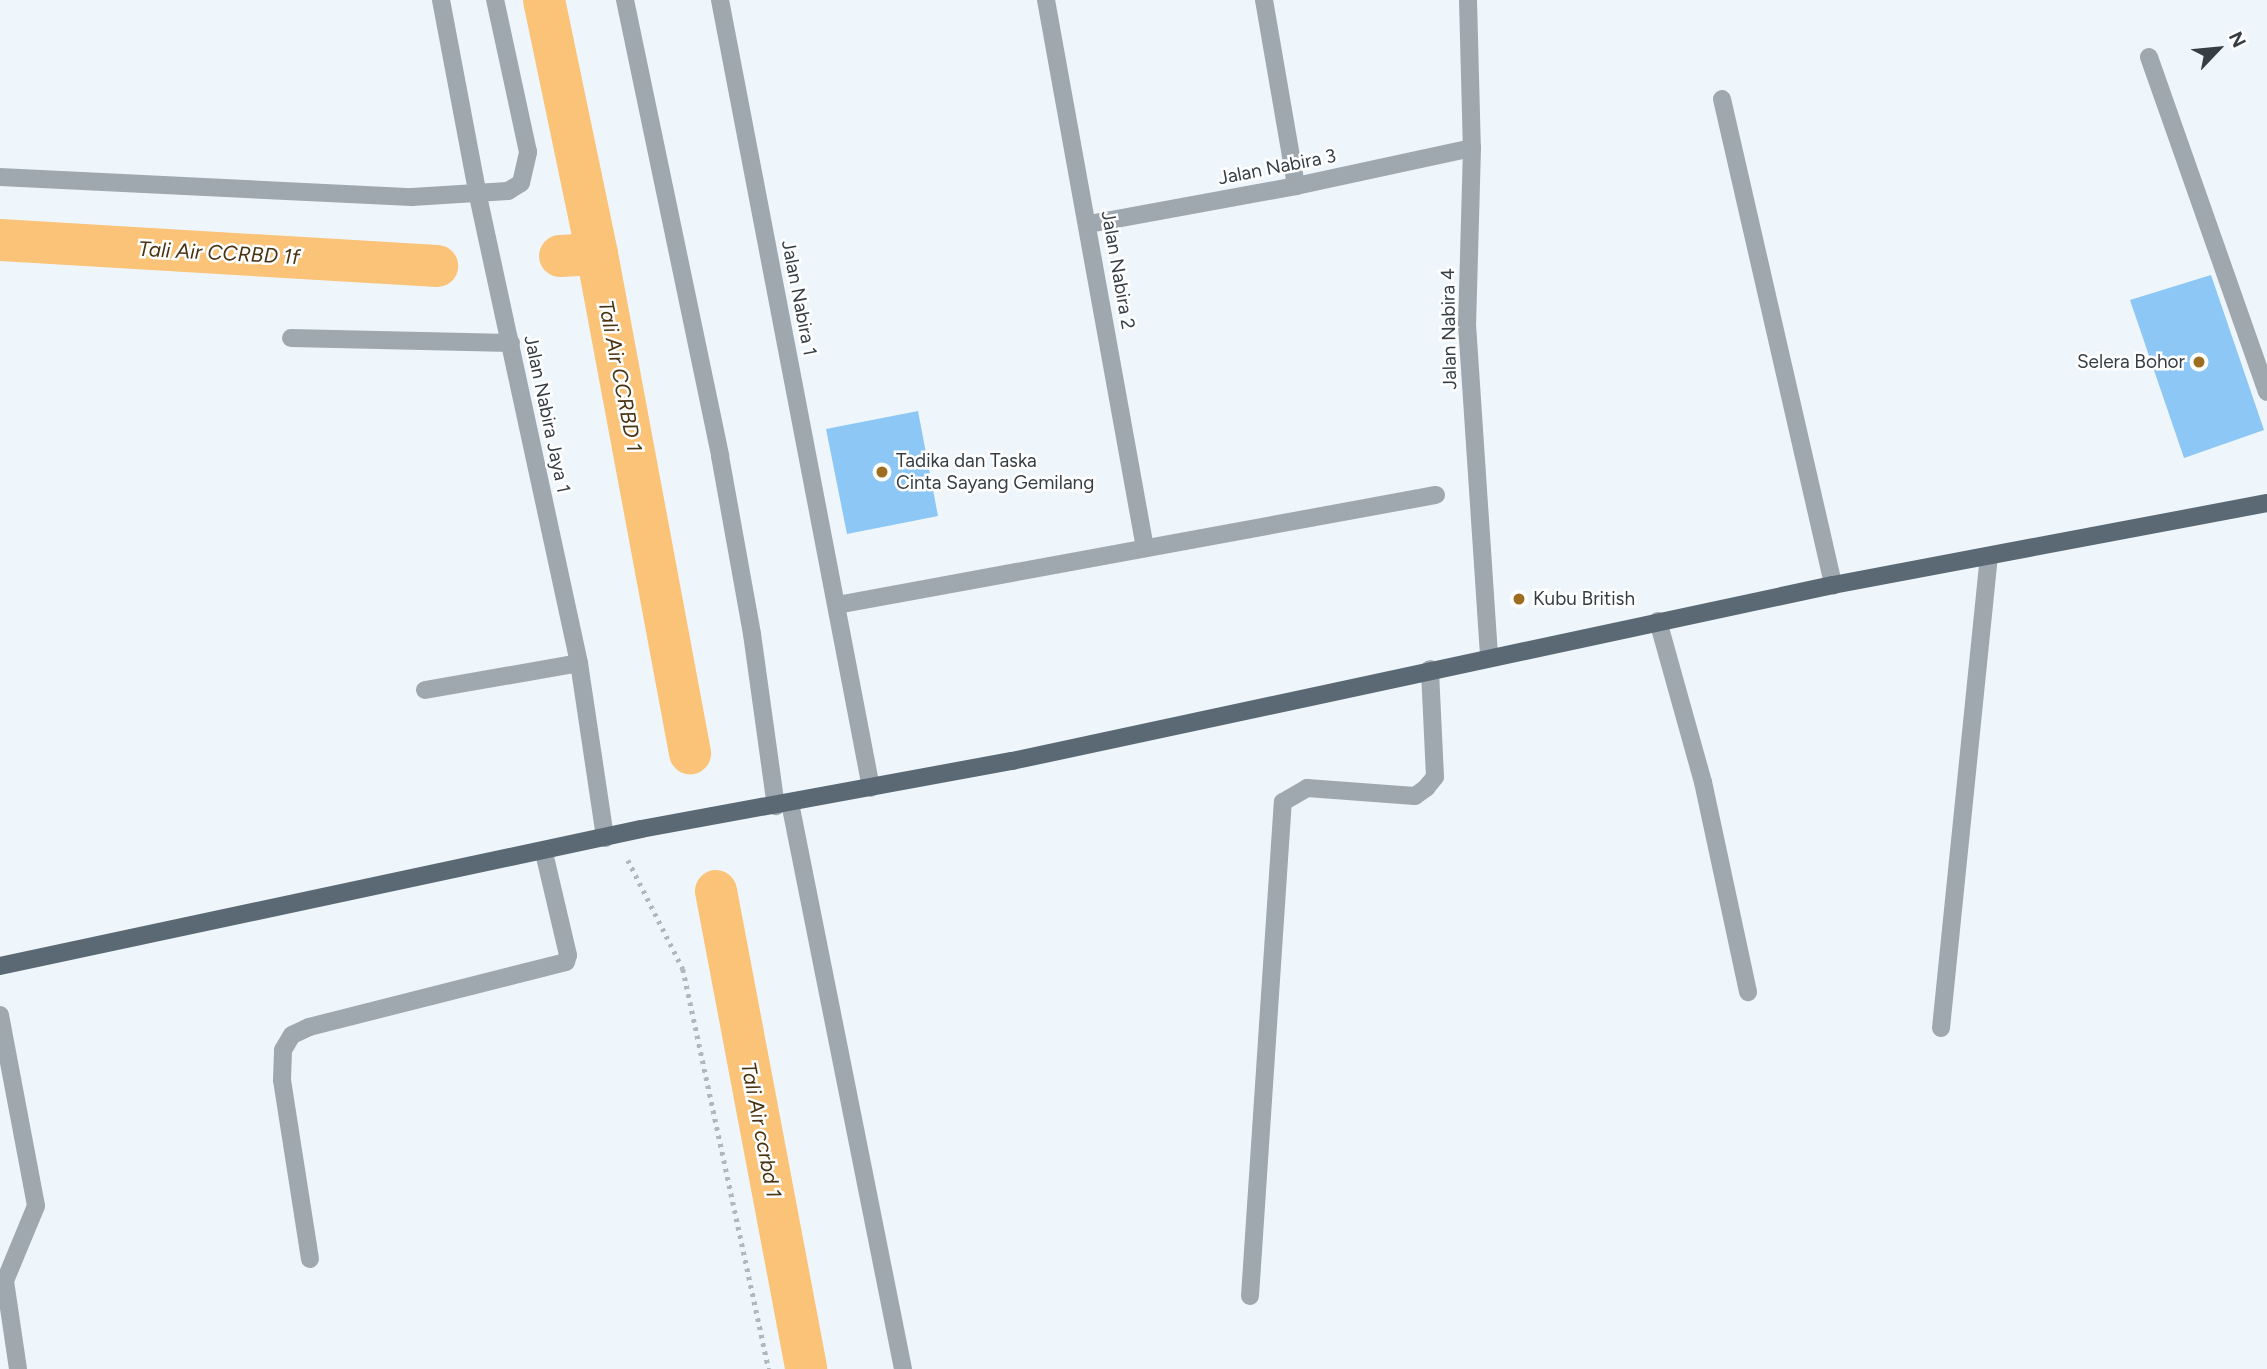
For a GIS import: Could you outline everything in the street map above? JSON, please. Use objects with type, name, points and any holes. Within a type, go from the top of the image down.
[{"type":"main road","points":[[0,966],[544,853],[642,829],[871,788],[1833,585],[1989,558],[2267,503]]},
{"type":"street","name":"Jalan Nabira Jaya 1","points":[[441,0],[478,196],[579,663],[611,837]]},
{"type":"street","points":[[0,177],[478,196],[508,191],[522,183],[527,172],[524,120],[495,0]]},
{"type":"street","points":[[625,0],[722,470],[783,804],[903,1369]]},
{"type":"street","name":"Jalan Nabira 1","points":[[720,0],[871,788]]},
{"type":"street","name":"Jalan Nabira 2","points":[[1046,0],[1089,224],[1145,548]]},
{"type":"street","points":[[1264,0],[1296,186]]},
{"type":"street","name":"Jalan Nabira 4","points":[[1468,0],[1472,148],[1467,324],[1489,657]]},
{"type":"street","points":[[2148,57],[2267,392]]},
{"type":"street","points":[[1722,99],[1833,585]]},
{"type":"street","name":"Jalan Nabira 3","points":[[1089,224],[1296,186],[1472,148]]},
{"type":"street","points":[[291,338],[511,343]]},
{"type":"street","points":[[837,605],[1436,495]]},
{"type":"street","points":[[1941,1028],[1989,558]]},
{"type":"street","points":[[1658,621],[1703,782],[1748,992]]},
{"type":"street","points":[[425,690],[579,663]]},
{"type":"street","points":[[1250,1296],[1283,802],[1307,789],[1415,796],[1426,789],[1435,778],[1430,669]]},
{"type":"street","points":[[310,1259],[282,1080],[288,1042],[309,1027],[566,962],[568,955],[544,853]]},
{"type":"street","points":[[0,1015],[36,1206],[5,1281],[18,1369]]},
{"type":"path","points":[[611,837],[683,969],[769,1369]]},
{"type":"building","points":[[2211,275],[2264,430],[2184,458],[2130,300]]},
{"type":"building","name":"Tadika dan Taska Cinta Sayang Gemilang","points":[[918,411],[938,516],[847,534],[826,429]]},
{"type":"waterway","name":"Tali Air CCRBD 1","points":[[544,0],[597,254],[690,753]]},
{"type":"waterway","name":"Tali Air CCRBD 1f","points":[[0,240],[437,266]]},
{"type":"waterway","name":"Tali Air CCRBD 1f","points":[[560,256],[597,254]]},
{"type":"waterway","name":"Tali Air ccrbd 1","points":[[716,891],[806,1369]]},
{"type":"place","name":"Selera Bohor","points":[[2199,362]]},
{"type":"place","name":"Tadika dan Taska Cinta Sayang Gemilang","points":[[882,472]]},
{"type":"place","name":"Kubu British","points":[[1519,599]]}]
